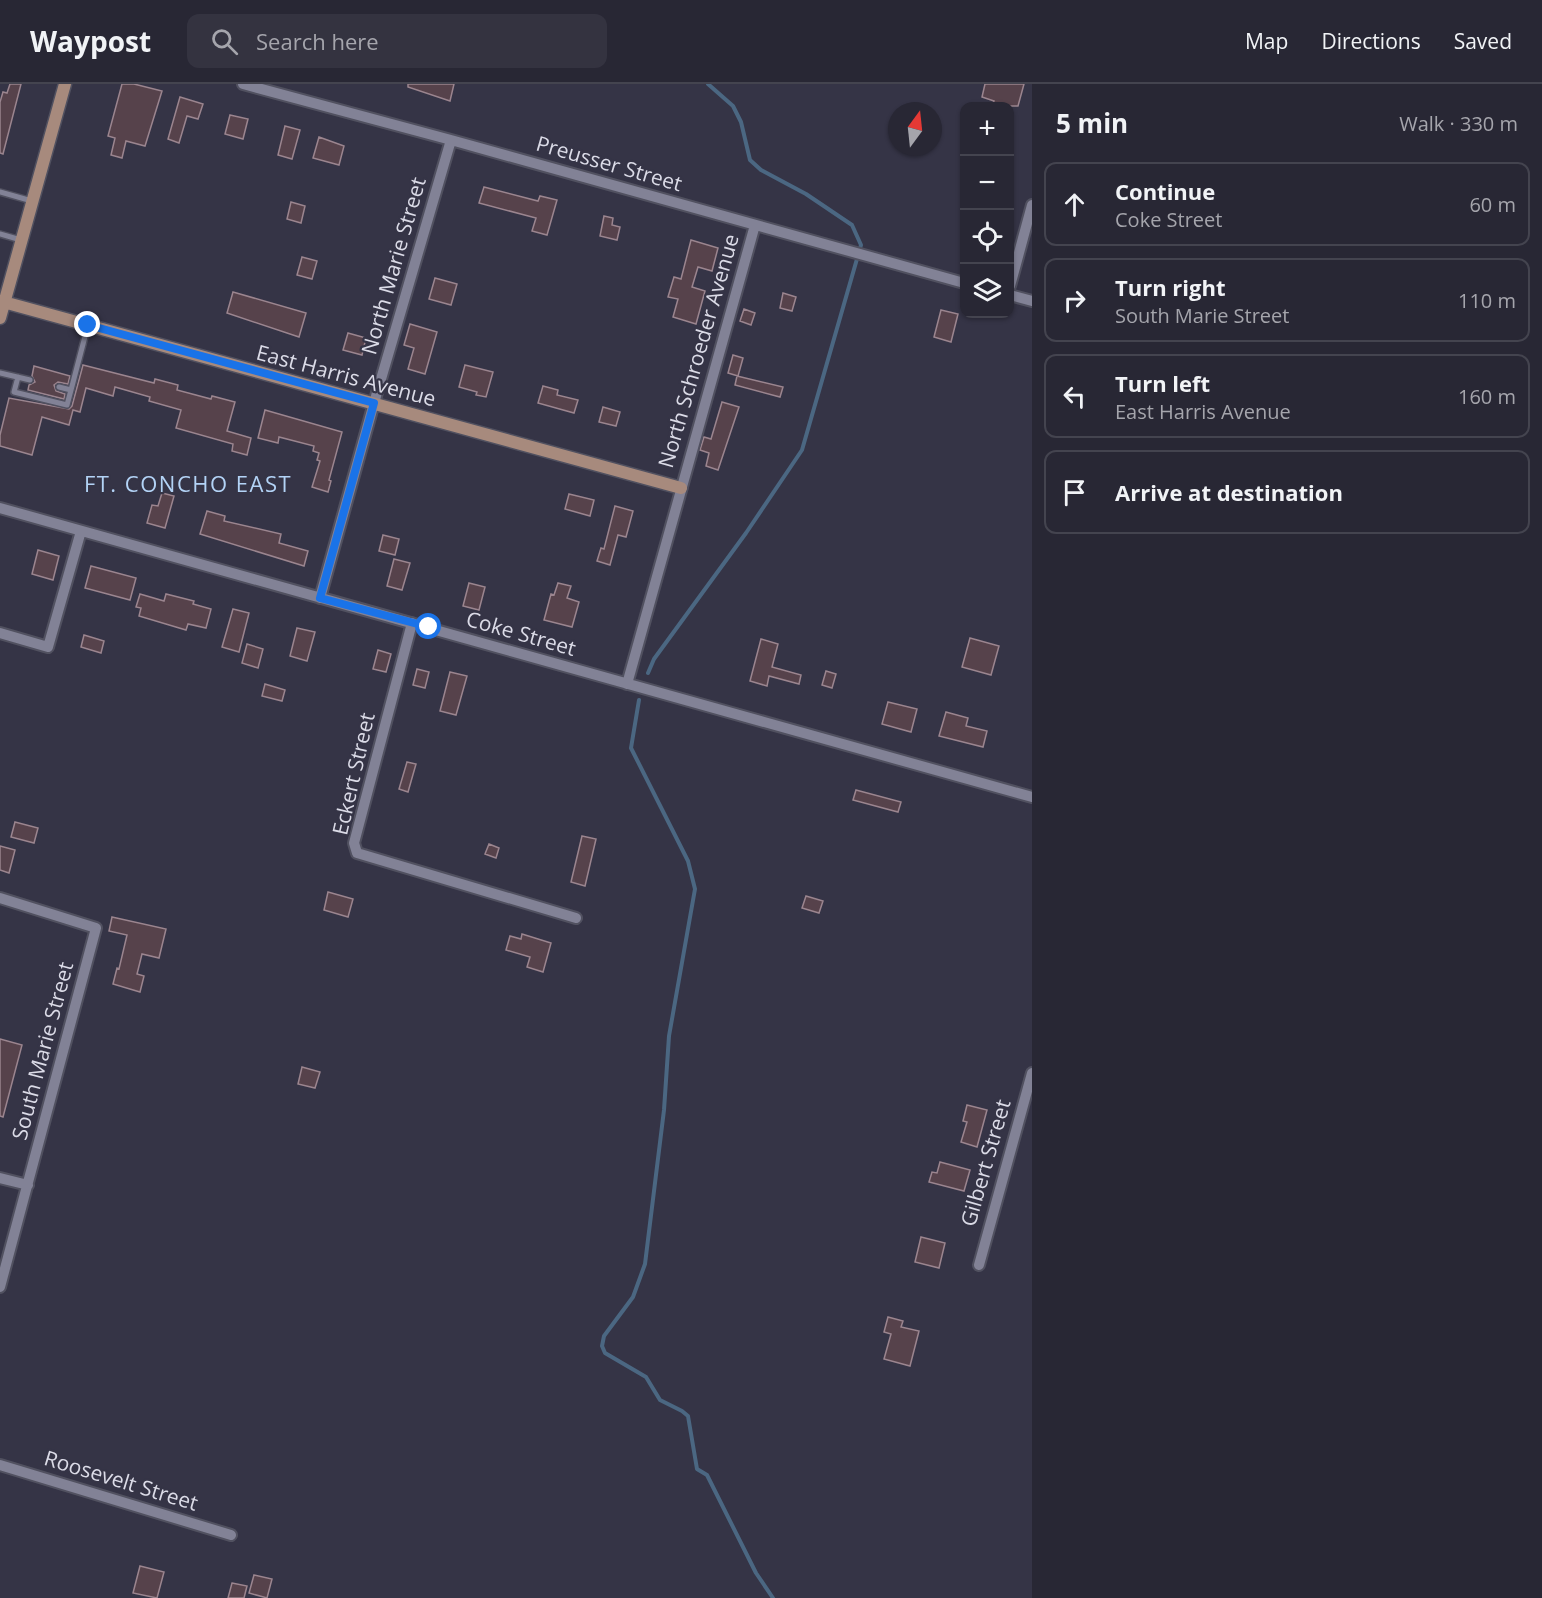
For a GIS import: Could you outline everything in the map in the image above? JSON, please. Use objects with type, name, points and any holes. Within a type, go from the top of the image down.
[{"type":"street","points":[[0,318],[2,302],[22,240],[65,84]]},
{"type":"street","name":"Preusser Street","points":[[243,84],[960,282]]},
{"type":"street","name":"North Marie Street","points":[[374,403],[451,140]]},
{"type":"street","points":[[1014,271],[1032,205]]},
{"type":"street","name":"North Schroeder Avenue","points":[[627,684],[755,225]]},
{"type":"street","points":[[1014,296],[1032,301]]},
{"type":"street","name":"East Harris Avenue","points":[[2,302],[681,488]]},
{"type":"street","points":[[320,598],[374,403]]},
{"type":"street","name":"Coke Street","points":[[0,508],[1032,797]]},
{"type":"street","points":[[0,633],[48,647],[81,531]]},
{"type":"street","name":"Eckert Street","points":[[412,623],[354,843],[357,853],[576,918]]},
{"type":"street","name":"South Marie Street","points":[[0,898],[96,928],[0,1287]]},
{"type":"street","name":"Gilbert Street","points":[[979,1265],[1032,1073]]},
{"type":"street","points":[[0,1178],[28,1185]]},
{"type":"street","name":"Roosevelt Street","points":[[0,1465],[231,1534]]},
{"type":"lane","points":[[0,192],[32,201]]},
{"type":"lane","points":[[0,234],[22,240]]},
{"type":"lane","points":[[18,377],[14,392],[67,405],[88,325]]},
{"type":"lane","points":[[0,373],[30,380]]},
{"type":"lane","points":[[58,387],[71,390]]},
{"type":"building","points":[[10,84],[21,84],[3,154],[0,153],[0,102],[3,92],[7,93]]},
{"type":"building","points":[[122,84],[134,84],[162,91],[145,146],[126,141],[122,158],[111,155],[115,138],[108,136]]},
{"type":"building","points":[[408,84],[454,84],[450,101],[408,87]]},
{"type":"building","points":[[985,84],[1024,84],[1018,106],[1014,106],[1014,102],[994,102],[982,97]]},
{"type":"building","points":[[180,97],[203,104],[198,119],[187,116],[179,143],[168,139]]},
{"type":"building","points":[[230,115],[248,119],[243,139],[225,134]]},
{"type":"building","points":[[285,126],[300,130],[292,159],[278,155]]},
{"type":"building","points":[[319,137],[344,146],[339,165],[313,158]]},
{"type":"building","points":[[484,187],[538,201],[540,196],[557,200],[547,235],[532,231],[536,218],[479,203]]},
{"type":"building","points":[[291,202],[305,206],[301,223],[287,219]]},
{"type":"building","points":[[604,216],[613,218],[612,225],[620,227],[617,240],[600,236]]},
{"type":"building","points":[[691,240],[718,248],[712,271],[698,267],[692,287],[705,291],[696,324],[673,317],[678,299],[668,297],[674,277],[681,279]]},
{"type":"building","points":[[302,257],[317,261],[312,279],[297,275]]},
{"type":"building","points":[[435,278],[457,284],[451,305],[429,299]]},
{"type":"building","points":[[233,292],[306,313],[299,337],[227,313]]},
{"type":"building","points":[[783,293],[796,297],[792,311],[780,308]]},
{"type":"building","points":[[744,309],[755,313],[751,325],[740,321]]},
{"type":"building","points":[[941,310],[958,314],[951,342],[934,337]]},
{"type":"building","points":[[410,324],[437,332],[425,374],[408,369],[414,348],[404,345]]},
{"type":"building","points":[[348,333],[366,338],[362,355],[343,350]]},
{"type":"building","points":[[733,355],[743,358],[738,376],[728,373]]},
{"type":"building","points":[[83,365],[154,383],[155,379],[178,385],[177,390],[211,399],[212,396],[235,402],[227,431],[251,438],[247,455],[232,451],[233,444],[176,428],[181,410],[149,401],[150,397],[115,387],[113,396],[86,388],[80,412],[73,410],[69,425],[42,417],[32,455],[0,446],[0,435],[9,398],[69,409],[72,406]]},
{"type":"building","points":[[465,365],[493,372],[486,397],[459,387]]},
{"type":"building","points":[[34,366],[70,376],[68,384],[58,382],[54,385],[56,391],[65,394],[64,399],[28,390],[29,385],[35,382],[32,376]]},
{"type":"building","points":[[737,376],[783,387],[780,397],[735,385]]},
{"type":"building","points":[[543,386],[558,390],[557,395],[578,400],[574,413],[538,403]]},
{"type":"building","points":[[722,402],[739,407],[718,470],[706,466],[709,453],[700,450],[704,437],[711,439]]},
{"type":"building","points":[[603,407],[620,412],[616,426],[599,422]]},
{"type":"building","points":[[265,410],[342,432],[328,492],[312,487],[320,461],[317,460],[319,453],[313,451],[314,446],[279,437],[278,443],[258,438]]},
{"type":"building","points":[[162,493],[174,496],[165,528],[147,523],[152,505],[158,506]]},
{"type":"building","points":[[569,494],[594,500],[590,516],[565,509]]},
{"type":"building","points":[[615,506],[633,511],[626,537],[618,535],[610,565],[597,561],[601,548],[604,549]]},
{"type":"building","points":[[207,511],[225,516],[224,521],[281,534],[279,543],[308,551],[304,566],[200,534]]},
{"type":"building","points":[[383,535],[399,539],[395,555],[379,551]]},
{"type":"building","points":[[38,550],[59,556],[53,580],[32,574]]},
{"type":"building","points":[[394,559],[410,563],[402,590],[387,586]]},
{"type":"building","points":[[91,566],[136,578],[130,600],[85,588]]},
{"type":"building","points":[[469,583],[485,587],[479,610],[463,606]]},
{"type":"building","points":[[558,583],[571,586],[567,598],[579,602],[572,627],[544,620],[551,594],[554,595]]},
{"type":"building","points":[[140,594],[164,601],[166,594],[194,601],[193,604],[211,609],[206,628],[188,624],[186,630],[139,616],[141,608],[136,607]]},
{"type":"building","points":[[233,609],[249,613],[239,652],[222,647]]},
{"type":"building","points":[[297,628],[315,632],[307,661],[290,656]]},
{"type":"building","points":[[84,635],[104,641],[101,653],[81,647]]},
{"type":"building","points":[[970,638],[999,646],[991,675],[962,667]]},
{"type":"building","points":[[761,639],[778,644],[772,667],[801,675],[799,684],[769,676],[767,686],[750,681]]},
{"type":"building","points":[[247,644],[263,649],[258,668],[242,663]]},
{"type":"building","points":[[378,650],[391,654],[386,672],[373,669]]},
{"type":"building","points":[[417,669],[429,672],[425,688],[413,685]]},
{"type":"building","points":[[826,671],[836,674],[832,688],[822,685]]},
{"type":"building","points":[[450,672],[467,676],[456,715],[440,711]]},
{"type":"building","points":[[265,684],[285,690],[282,701],[262,696]]},
{"type":"building","points":[[888,702],[917,709],[911,732],[882,724]]},
{"type":"building","points":[[946,712],[968,718],[966,726],[987,731],[983,747],[939,736]]},
{"type":"building","points":[[407,762],[416,764],[408,792],[399,789]]},
{"type":"building","points":[[856,790],[901,802],[898,812],[853,800]]},
{"type":"building","points":[[15,822],[38,828],[34,843],[11,837]]},
{"type":"building","points":[[582,836],[596,839],[585,886],[571,882]]},
{"type":"building","points":[[489,844],[499,848],[496,858],[485,854]]},
{"type":"building","points":[[0,846],[15,850],[9,873],[0,870]]},
{"type":"building","points":[[328,892],[353,899],[348,917],[324,910]]},
{"type":"building","points":[[806,896],[823,901],[819,913],[802,908]]},
{"type":"building","points":[[112,917],[166,929],[159,958],[142,954],[137,974],[144,976],[140,992],[113,984],[127,935],[109,931]]},
{"type":"building","points":[[522,934],[551,943],[543,972],[527,967],[530,957],[506,950],[510,936],[521,939]]},
{"type":"building","points":[[0,1039],[22,1045],[3,1117],[0,1116]]},
{"type":"building","points":[[302,1067],[320,1072],[315,1088],[298,1084]]},
{"type":"building","points":[[967,1105],[987,1110],[977,1147],[961,1142],[967,1122],[963,1121]]},
{"type":"building","points":[[940,1162],[970,1170],[964,1191],[929,1182],[932,1172],[937,1173]]},
{"type":"building","points":[[921,1237],[945,1243],[939,1268],[915,1262]]},
{"type":"building","points":[[888,1317],[903,1321],[901,1327],[919,1331],[910,1366],[884,1359],[891,1334],[884,1332]]},
{"type":"building","points":[[140,1566],[164,1572],[157,1598],[133,1593]]},
{"type":"building","points":[[254,1575],[272,1579],[267,1598],[249,1593]]},
{"type":"building","points":[[232,1583],[247,1586],[244,1598],[228,1598]]},
{"type":"waterway","points":[[648,673],[654,659],[746,533],[802,450],[861,245],[852,225],[806,194],[761,170],[750,160],[741,122],[733,106],[708,84]]},
{"type":"waterway","points":[[639,700],[631,748],[688,861],[695,889],[669,1036],[664,1110],[645,1264],[633,1297],[604,1336],[602,1346],[605,1353],[646,1377],[660,1400],[688,1416],[697,1469],[707,1475],[756,1573],[773,1598]]},
{"type":"district","name":"FT. CONCHO EAST","points":[[188,484]]},
{"type":"route","points":[[88,325],[374,403],[320,598],[429,627]]}]
